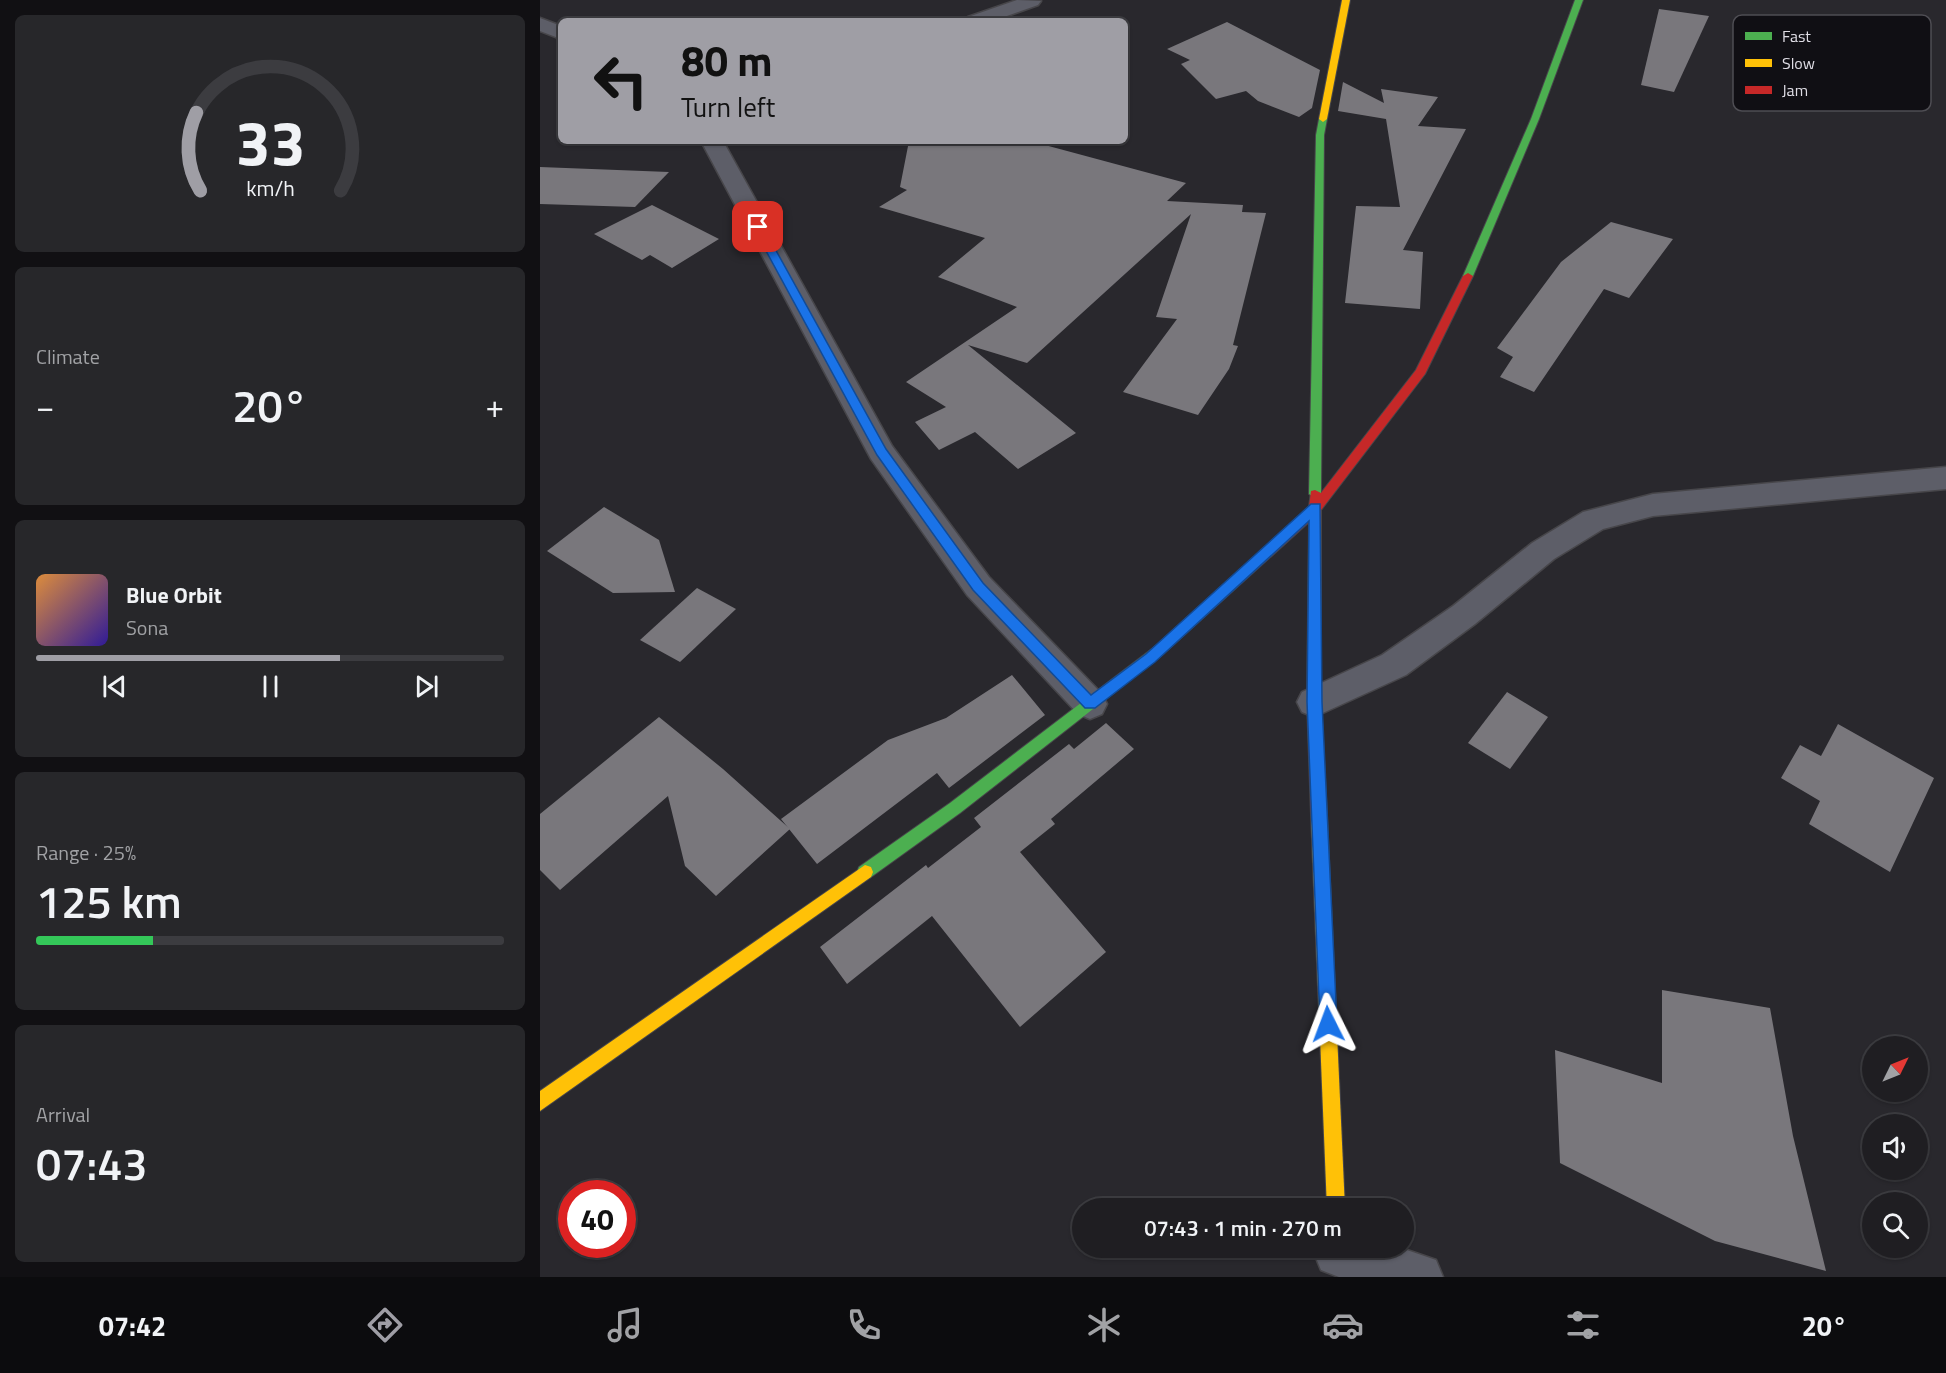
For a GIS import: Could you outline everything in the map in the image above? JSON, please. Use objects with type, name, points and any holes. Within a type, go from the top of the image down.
[{"type":"street","points":[[1336,1198],[1314,702],[1320,135],[1346,0]]},
{"type":"street","points":[[540,1102],[954,808],[1090,704],[1150,658],[1316,508],[1421,371],[1465,283],[1531,130],[1579,0]]},
{"type":"street","points":[[984,18],[1032,1]]},
{"type":"street","points":[[540,24],[558,32]]},
{"type":"street","points":[[723,147],[881,452],[978,586],[1090,704]]},
{"type":"street","points":[[1314,702],[1394,665],[1464,615],[1543,551],[1594,520],[1653,506],[1946,478]]},
{"type":"street","points":[[1368,1258],[1419,1277]]},
{"type":"building","points":[[1659,9],[1709,16],[1674,92],[1641,85]]},
{"type":"building","points":[[1227,22],[1320,70],[1312,108],[1299,117],[1258,101],[1246,91],[1216,99],[1181,64],[1190,60],[1167,49]]},
{"type":"building","points":[[1343,82],[1384,103],[1381,89],[1438,97],[1418,126],[1466,129],[1403,250],[1423,252],[1420,309],[1345,303],[1356,206],[1400,207],[1386,119],[1338,111]]},
{"type":"building","points":[[908,144],[1041,144],[1186,183],[1167,201],[1243,205],[1242,212],[1266,213],[1233,345],[1238,346],[1229,369],[1198,415],[1123,392],[1177,319],[1156,317],[1191,214],[1027,363],[968,345],[1076,433],[1018,469],[975,432],[939,450],[915,422],[946,407],[906,382],[1017,307],[938,277],[985,238],[879,207],[907,190],[900,187]]},
{"type":"building","points":[[540,167],[669,172],[635,207],[540,204]]},
{"type":"building","points":[[652,205],[719,239],[672,268],[650,255],[642,260],[594,234]]},
{"type":"building","points":[[1611,222],[1673,239],[1629,298],[1604,289],[1534,392],[1500,377],[1513,357],[1497,348],[1561,262]]},
{"type":"building","points":[[604,507],[659,540],[675,592],[613,593],[547,551]]},
{"type":"building","points":[[697,588],[736,609],[680,662],[640,640]]},
{"type":"building","points":[[1012,675],[1045,715],[949,788],[937,773],[817,864],[781,819],[888,740],[946,718]]},
{"type":"building","points":[[1507,692],[1548,717],[1510,769],[1468,743]]},
{"type":"building","points":[[659,717],[723,769],[790,829],[716,896],[685,866],[668,796],[560,890],[540,870],[540,814]]},
{"type":"building","points":[[1106,723],[1134,749],[1051,819],[1055,824],[1020,852],[1106,952],[1020,1027],[932,916],[847,984],[820,947],[926,865],[928,868],[981,827],[974,818],[1069,744],[1074,749]]},
{"type":"building","points":[[1838,724],[1934,778],[1890,872],[1809,824],[1820,801],[1781,778],[1800,745],[1821,756]]},
{"type":"building","points":[[1662,990],[1770,1008],[1793,1136],[1826,1271],[1715,1241],[1560,1163],[1555,1050],[1662,1083]]},
{"type":"traffic: fast","points":[[1468,276],[1535,119],[1579,0]]},
{"type":"traffic: fast","points":[[1315,494],[1320,135],[1323,119]]},
{"type":"traffic: fast","points":[[865,872],[955,808],[1157,651]]},
{"type":"traffic: slow","points":[[1323,119],[1346,0]]},
{"type":"traffic: slow","points":[[1319,815],[1336,1198]]},
{"type":"traffic: slow","points":[[540,1102],[865,872]]},
{"type":"traffic: jam","points":[[1157,651],[1316,508],[1421,371],[1468,276]]},
{"type":"traffic: jam","points":[[1315,494],[1314,702],[1319,815]]},
{"type":"route","points":[[758,227],[881,452],[978,586],[1090,704],[1150,658],[1316,508],[1314,702],[1328,1024]]}]
